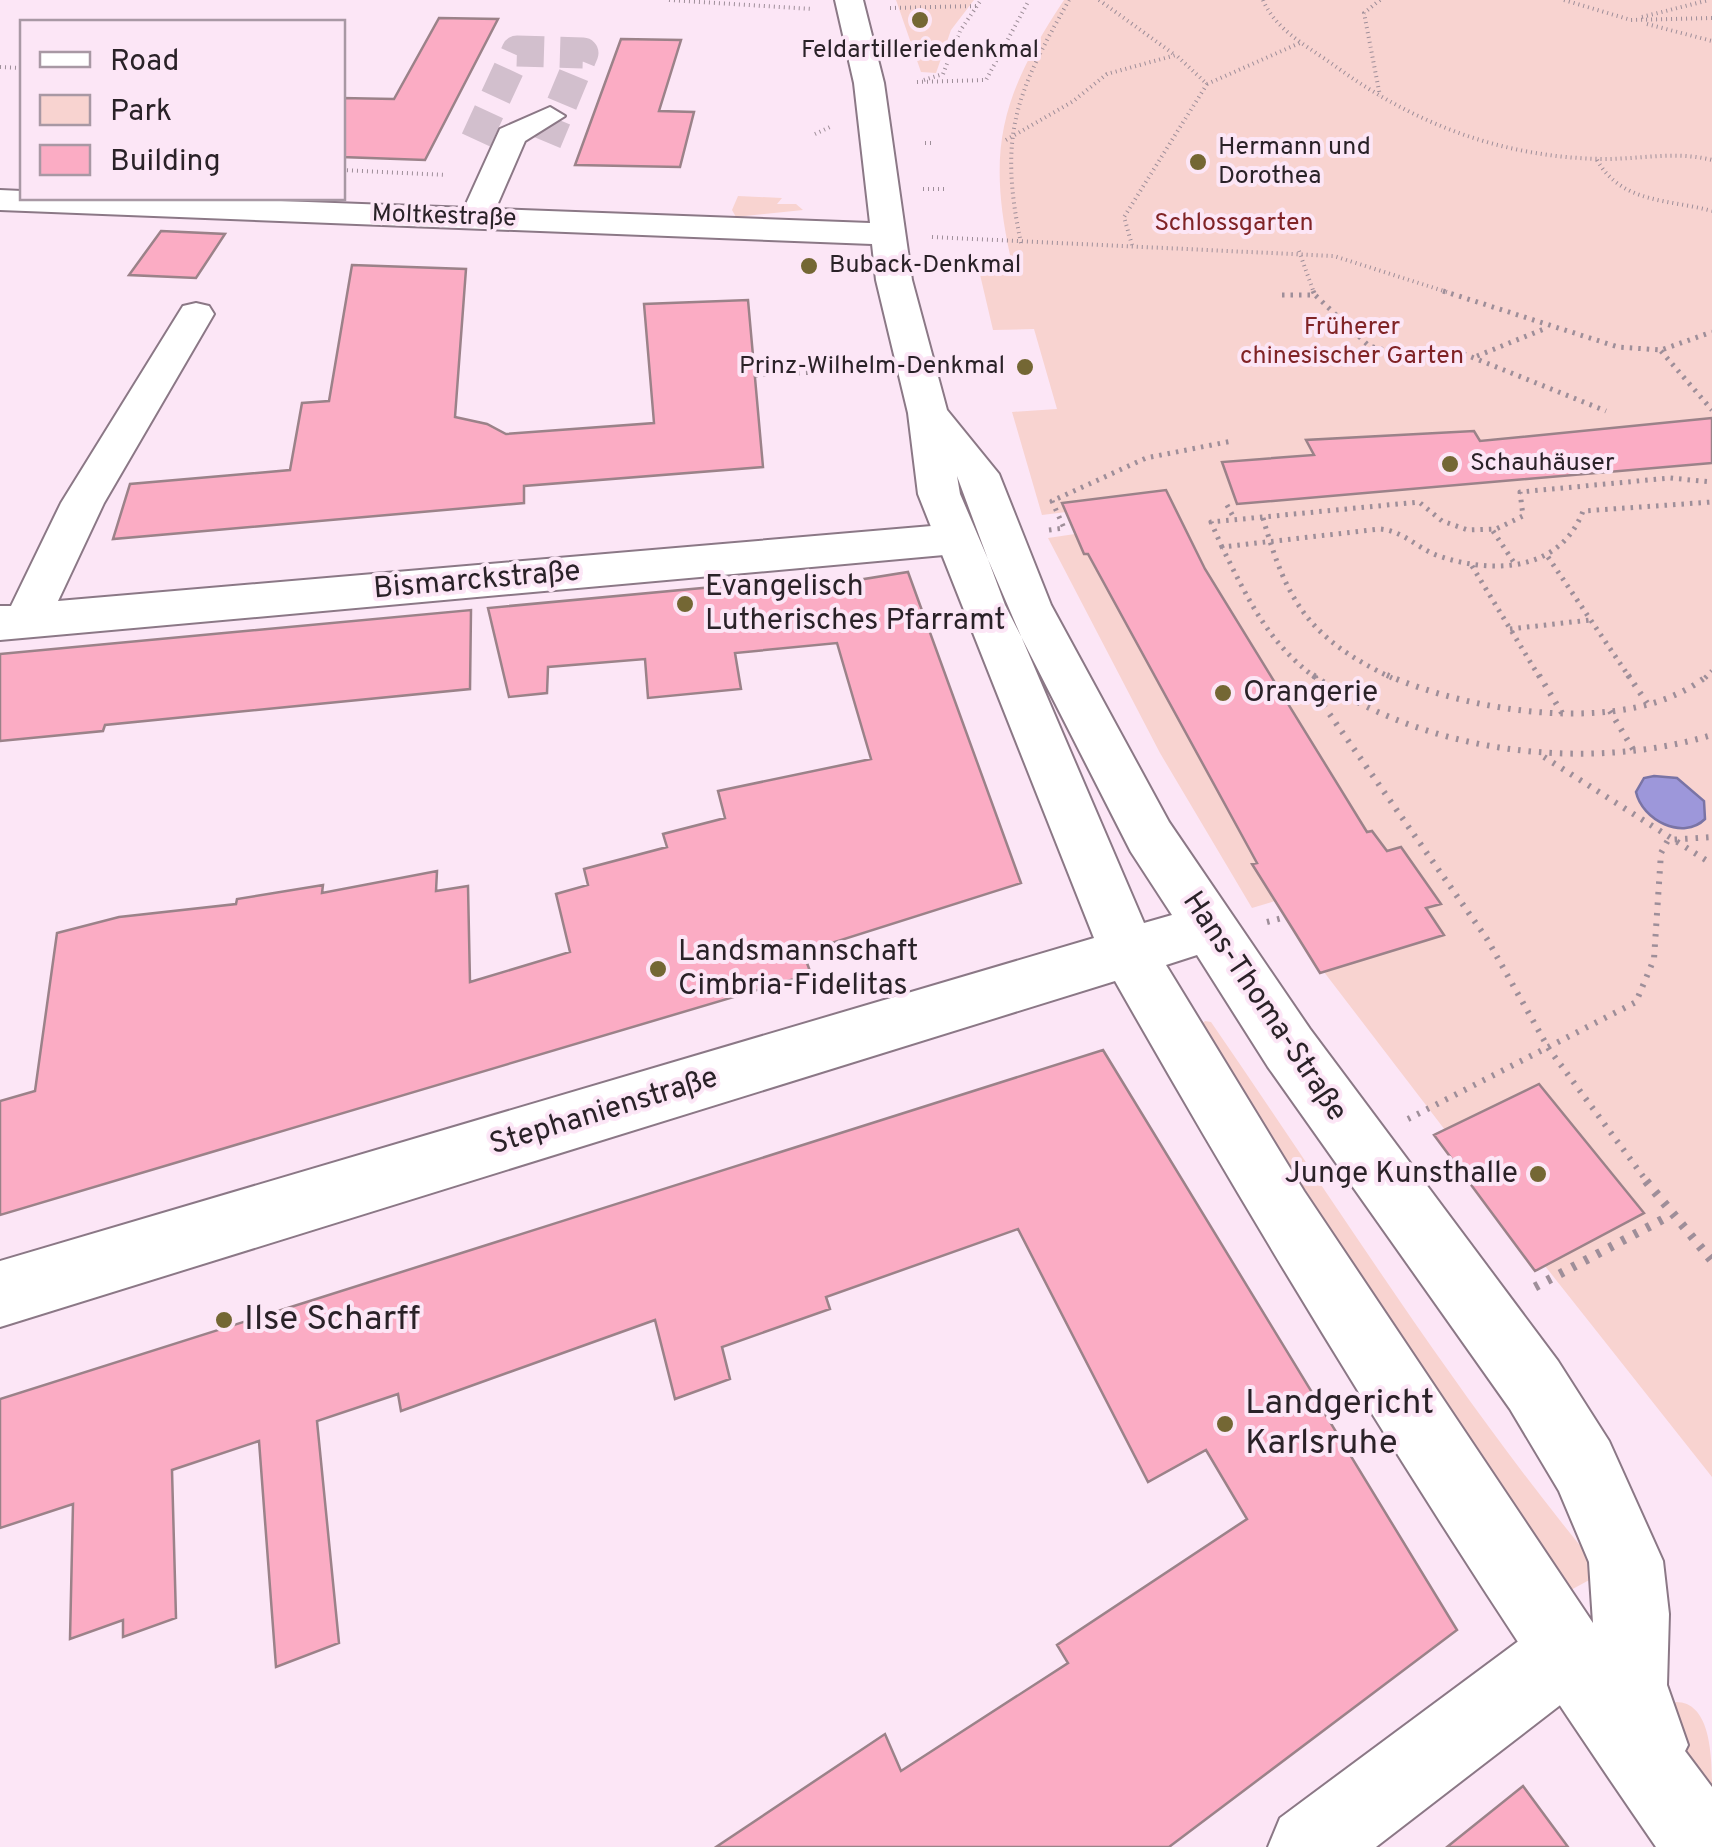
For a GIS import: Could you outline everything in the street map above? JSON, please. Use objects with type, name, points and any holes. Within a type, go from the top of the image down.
[{"type":"main road","name":"Hans-Thoma-Straße","points":[[850,4],[869,83],[887,234],[928,413],[934,474],[955,539],[1129,954],[1282,1213],[1567,1652],[1692,1830]]},
{"type":"main road","points":[[477,217],[496,179],[526,166],[548,129],[492,131],[479,170],[496,179]]},
{"type":"main road","name":"Moltkestraße","points":[[0,200],[887,234]]},
{"type":"main road","points":[[13,622],[40,586],[110,456],[196,314]]},
{"type":"main road","name":"Hans-Thoma-Straße","points":[[928,413],[978,474],[998,537],[1037,622],[1150,837],[1356,1142],[1534,1385],[1584,1466],[1626,1561],[1631,1614],[1628,1686],[1649,1748],[1692,1830]]},
{"type":"main road","name":"Bismarckstraße","points":[[13,622],[955,539]]},
{"type":"main road","name":"Stephanienstraße","points":[[0,1294],[1208,928]]},
{"type":"main road","points":[[1309,1847],[1567,1652]]},
{"type":"path","points":[[669,0],[761,9]]},
{"type":"path","points":[[981,0],[942,74],[917,82],[986,80],[1030,0]]},
{"type":"path","points":[[1020,243],[1006,173],[1006,140],[1040,51],[1070,0]]},
{"type":"path","points":[[1099,0],[1176,55],[1208,84]]},
{"type":"path","points":[[1262,0],[1266,9],[1302,42],[1381,97],[1466,141],[1526,154],[1597,159],[1710,158]]},
{"type":"path","points":[[1380,0],[1364,13],[1364,24],[1381,97]]},
{"type":"path","points":[[1564,0],[1712,42]]},
{"type":"path","points":[[1631,20],[1709,0]]},
{"type":"path","points":[[850,4],[977,6]]},
{"type":"path","points":[[1631,20],[1712,18]]},
{"type":"path","points":[[1132,245],[1124,217],[1208,84],[1302,42]]},
{"type":"path","points":[[1006,140],[1072,102],[1107,74],[1176,55]]},
{"type":"path","points":[[925,144],[935,143]]},
{"type":"path","points":[[1597,159],[1603,175],[1633,197],[1712,211]]},
{"type":"path","points":[[961,239],[1299,251],[1362,264],[1547,328],[1618,348],[1661,350],[1712,332]]},
{"type":"path","points":[[1299,251],[1315,295],[1369,346],[1409,356],[1454,350],[1606,410]]},
{"type":"path","points":[[935,264],[965,263]]},
{"type":"path","points":[[1282,295],[1315,295]]},
{"type":"path","points":[[1476,357],[1547,328]]},
{"type":"path","points":[[1661,350],[1712,410]]},
{"type":"path","points":[[755,375],[858,370]]},
{"type":"path","points":[[1057,513],[1052,501],[1146,458],[1232,440]]},
{"type":"path","points":[[1712,482],[1670,478],[1520,492],[1523,516],[1492,530],[1448,527],[1419,502],[1211,522],[1248,598],[1287,656],[1315,676],[1368,703],[1465,740],[1538,754],[1636,754],[1712,735]]},
{"type":"path","points":[[1222,547],[1391,529],[1433,553],[1471,565],[1515,564],[1548,557],[1571,540],[1583,511],[1712,502]]},
{"type":"path","points":[[1227,505],[1235,520]]},
{"type":"path","points":[[1262,518],[1286,593],[1316,631],[1344,650],[1426,690],[1520,712],[1610,711],[1683,692],[1712,671]]},
{"type":"path","points":[[1492,530],[1515,564]]},
{"type":"path","points":[[1548,557],[1647,704]]},
{"type":"path","points":[[1471,565],[1563,714]]},
{"type":"path","points":[[1510,629],[1590,620]]},
{"type":"path","points":[[1315,676],[1319,699],[1487,939],[1549,1048],[1671,1215],[1712,1262]]},
{"type":"path","points":[[1610,711],[1636,754]]},
{"type":"path","points":[[1538,754],[1614,798],[1668,840],[1712,864]]},
{"type":"path","points":[[1668,840],[1712,838]]},
{"type":"path","points":[[1356,1142],[1636,1002],[1654,959],[1661,853],[1668,840]]},
{"type":"path","points":[[1480,1316],[1671,1215]]},
{"type":"green space","points":[[896,0],[974,0],[951,30],[936,73],[921,72]]},
{"type":"green space","points":[[1064,0],[1712,0],[1712,1477],[1545,1266],[1644,1212],[1539,1085],[1445,1130],[1324,972],[1321,974],[1275,901],[1252,908],[1160,753],[1048,538],[1075,534],[1066,512],[1042,515],[1012,412],[1057,409],[1034,329],[993,330],[978,266],[1012,264],[1000,188],[1004,126],[1025,66]]},
{"type":"green space","points":[[738,196],[782,198],[777,204],[796,204],[803,210],[736,217],[732,210]]},
{"type":"green space","points":[[1211,1022],[1451,1374],[1606,1577],[1593,1578],[1567,1592],[1347,1257],[1202,1024]]},
{"type":"green space","points":[[1676,1702],[1688,1705],[1703,1722],[1710,1749],[1712,1789],[1673,1732],[1669,1709]]},
{"type":"shaded area","points":[[1644,778],[1677,778],[1704,801],[1705,819],[1686,828],[1675,828],[1655,819],[1636,792]]},
{"type":"building","points":[[439,18],[498,19],[425,160],[345,157],[345,98],[394,99]]},
{"type":"building","points":[[621,39],[681,40],[659,111],[694,112],[680,167],[575,165]]},
{"type":"building","points":[[161,231],[225,234],[196,278],[129,275]]},
{"type":"building","points":[[352,265],[466,269],[455,417],[487,424],[506,434],[654,423],[644,304],[748,300],[763,467],[524,486],[524,503],[113,539],[130,484],[290,470],[302,403],[329,401]]},
{"type":"building","name":"Schauhäuser","points":[[1712,418],[1712,463],[1237,504],[1222,462],[1314,455],[1306,440],[1474,431],[1480,441]]},
{"type":"building","name":"Orangerie","points":[[1166,490],[1205,569],[1367,832],[1372,831],[1387,851],[1401,847],[1441,904],[1426,908],[1444,935],[1320,973],[1252,864],[1257,863],[1088,554],[1084,554],[1062,503]]},
{"type":"building","points":[[908,572],[1021,883],[803,952],[811,974],[0,1215],[0,1101],[35,1091],[57,933],[119,917],[236,904],[237,899],[323,885],[322,893],[437,871],[436,891],[468,886],[470,982],[570,952],[556,894],[588,885],[584,869],[667,847],[663,834],[725,818],[718,791],[871,759],[837,643],[735,653],[741,689],[648,698],[645,659],[548,667],[547,693],[509,697],[488,608],[787,580],[789,591]]},
{"type":"building","points":[[471,610],[470,689],[105,725],[103,731],[0,741],[0,654]]},
{"type":"building","points":[[1103,1050],[1457,1630],[1169,1847],[716,1847],[885,1734],[901,1771],[1068,1663],[1057,1645],[1247,1519],[1206,1450],[1148,1482],[1018,1229],[826,1297],[830,1309],[722,1347],[730,1379],[675,1399],[655,1320],[401,1411],[398,1394],[317,1421],[339,1643],[276,1667],[259,1441],[172,1470],[176,1618],[123,1637],[123,1620],[70,1639],[73,1504],[0,1528],[0,1399]]},
{"type":"building","name":"Junge Kunsthalle","points":[[1539,1084],[1644,1213],[1535,1271],[1434,1135]]},
{"type":"building","points":[[1523,1786],[1568,1847],[1447,1847]]},
{"type":"tunnel","points":[[476,140],[517,51],[583,53],[546,142]]},
{"type":"place","name":"Feldartilleriedenkmal","points":[[920,20]]},
{"type":"place","name":"Hermann und Dorothea","points":[[1198,162]]},
{"type":"place","name":"Buback-Denkmal","points":[[809,266]]},
{"type":"place","name":"Prinz-Wilhelm-Denkmal","points":[[1025,367]]},
{"type":"place","name":"Schauhäuser","points":[[1450,464]]},
{"type":"place","name":"Evangelisch Lutherisches Pfarramt","points":[[685,604]]},
{"type":"place","name":"Orangerie","points":[[1223,693]]},
{"type":"place","name":"Landsmannschaft Cimbria-Fidelitas","points":[[658,969]]},
{"type":"place","name":"Junge Kunsthalle","points":[[1538,1174]]},
{"type":"place","name":"Ilse Scharff","points":[[224,1320]]},
{"type":"place","name":"Landgericht Karlsruhe","points":[[1225,1424]]},
{"type":"park label","name":"Schlossgarten","points":[[1234,224]]},
{"type":"park label","name":"Früherer chinesischer Garten","points":[[1352,342]]}]
